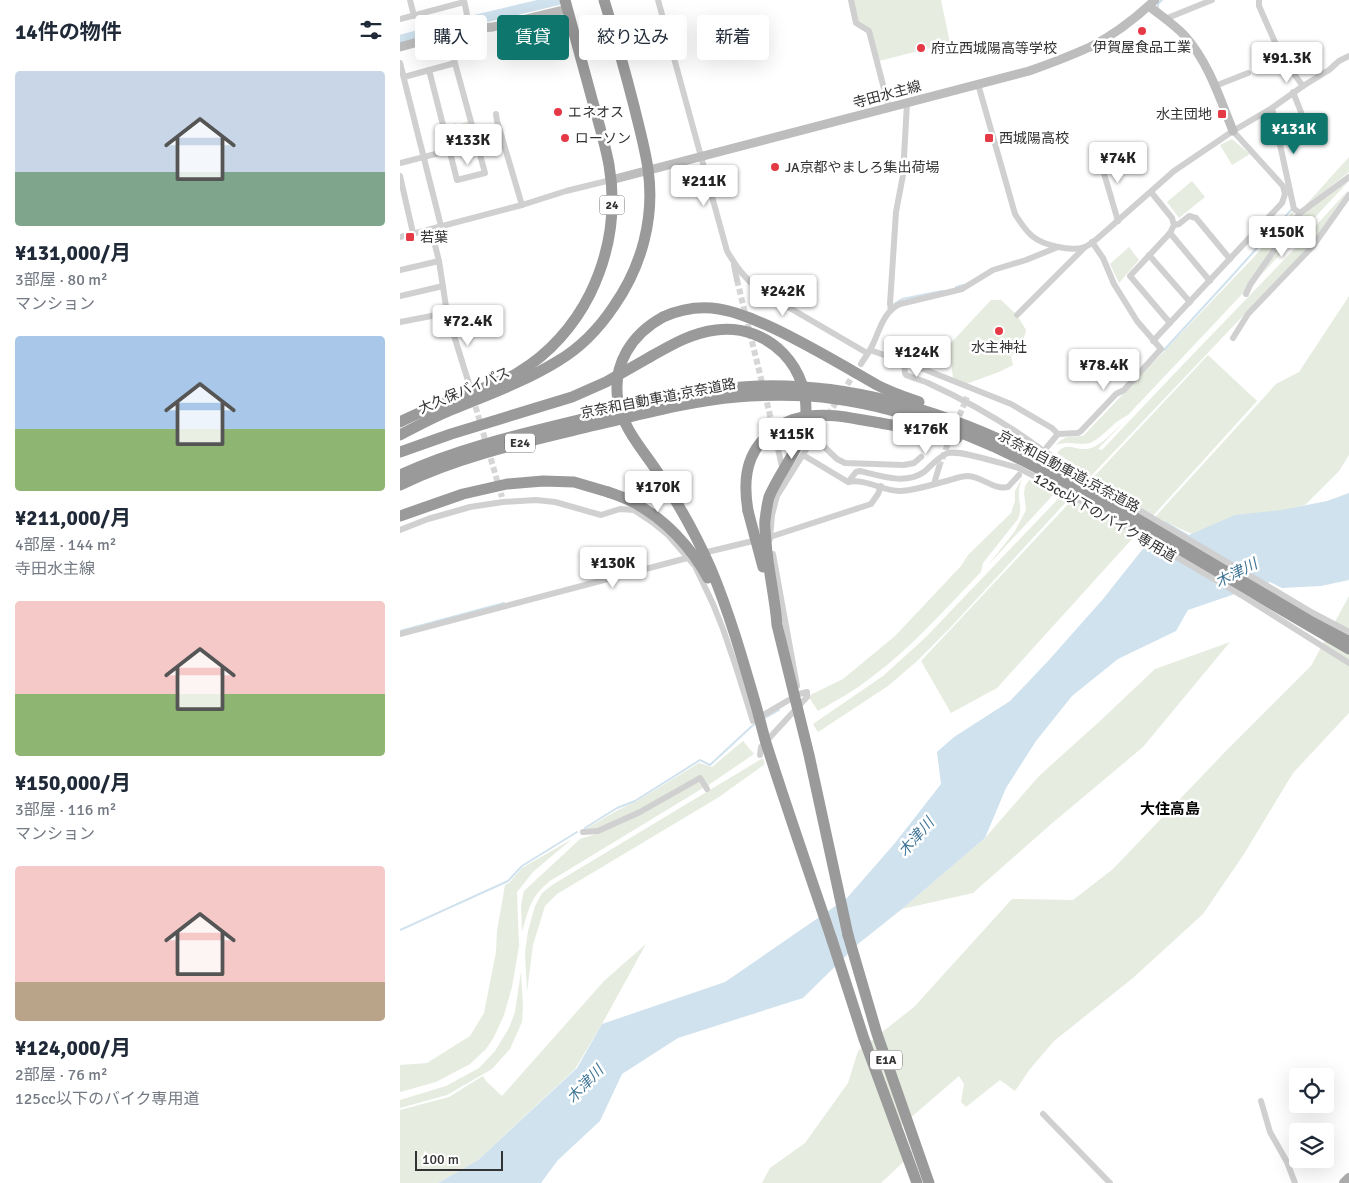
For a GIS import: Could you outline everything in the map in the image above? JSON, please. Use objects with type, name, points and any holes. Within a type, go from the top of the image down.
[{"type":"highway","name":"大久保バイパス","points":[[400,435],[542,371],[560,360],[602,322],[621,296],[635,270],[645,239],[649,208],[648,170],[626,75],[604,0]]},
{"type":"highway","name":"大久保バイパス","points":[[400,422],[469,391],[518,373],[536,360],[571,326],[584,307],[602,266],[611,226],[611,180],[602,137],[566,4]]},
{"type":"highway","points":[[756,704],[729,615],[710,567],[685,515],[627,428],[619,406],[619,372],[628,350],[642,331],[673,312],[695,308],[719,309],[740,314],[790,336],[879,386],[956,416],[989,435]]},
{"type":"highway","points":[[400,452],[451,434],[572,397],[606,382],[679,340],[717,330],[734,330],[756,336],[776,346],[790,360],[804,391],[806,408],[800,438],[769,498],[765,521],[768,562],[776,604],[777,625]]},
{"type":"highway","name":"京奈和自動車道;京奈道路","points":[[693,399],[708,391],[758,386],[834,390],[884,400],[954,421],[1023,450],[1072,482],[1349,649]]},
{"type":"highway","name":"京奈和自動車道;京奈道路","points":[[400,475],[452,454],[495,441],[693,399],[759,395],[811,396],[832,399],[882,408],[951,429],[1018,463],[1072,482],[1349,638]]},
{"type":"highway","name":"京奈和自動車道;京奈道路","points":[[400,485],[432,471],[490,451],[642,410]]},
{"type":"highway","points":[[777,625],[746,497],[747,474],[751,457],[757,446],[779,426],[801,417],[818,415],[836,416],[959,438],[1018,463]]},
{"type":"highway","points":[[400,516],[463,494],[507,484],[543,481],[574,482],[633,502],[649,512],[679,538],[703,570],[726,616],[756,704]]},
{"type":"highway","points":[[1277,607],[1349,656]]},
{"type":"highway","name":"E1A","points":[[777,625],[809,754],[848,935],[877,1034],[929,1183]]},
{"type":"highway","name":"E1A","points":[[756,704],[766,741],[864,1039],[917,1183]]},
{"type":"main road","name":"寺田水主線","points":[[611,180],[1029,71],[1091,46],[1121,27],[1152,3]]},
{"type":"main road","points":[[1152,3],[1165,19],[1185,36],[1202,60],[1215,86],[1233,131]]},
{"type":"main road","points":[[487,27],[566,4]]},
{"type":"main road","points":[[400,47],[415,43]]},
{"type":"main road","points":[[1344,1183],[1349,1178]]},
{"type":"street","points":[[410,0],[414,16]]},
{"type":"street","points":[[437,0],[440,9]]},
{"type":"street","points":[[658,0],[727,251],[744,277],[759,290],[869,352],[904,362],[1011,404],[1052,428],[1058,434]]},
{"type":"street","points":[[851,0],[856,22],[869,31],[889,108]]},
{"type":"street","points":[[1165,19],[1212,0]]},
{"type":"street","points":[[1259,0],[1259,6],[1282,58],[1303,86]]},
{"type":"street","points":[[400,20],[464,1],[467,15]]},
{"type":"street","points":[[1017,315],[1085,247],[1118,222],[1174,171],[1349,56]]},
{"type":"street","points":[[429,70],[457,180],[485,172],[454,60]]},
{"type":"street","points":[[400,63],[441,226]]},
{"type":"street","points":[[404,77],[455,63]]},
{"type":"street","points":[[1215,86],[1248,73]]},
{"type":"street","points":[[978,84],[1015,214],[1024,228],[1032,236],[1058,247],[1085,247]]},
{"type":"street","points":[[1293,92],[1301,112]]},
{"type":"street","points":[[891,308],[896,212],[903,175],[907,103]]},
{"type":"street","points":[[1272,108],[1294,209],[1300,213]]},
{"type":"street","points":[[496,114],[522,204]]},
{"type":"street","points":[[1153,341],[1282,203],[1285,194],[1283,186],[1233,131]]},
{"type":"street","points":[[400,163],[502,137]]},
{"type":"street","points":[[1098,153],[1118,222]]},
{"type":"street","points":[[400,176],[413,233]]},
{"type":"street","points":[[1246,294],[1250,285],[1300,213],[1349,177]]},
{"type":"street","points":[[400,237],[611,180]]},
{"type":"street","points":[[1152,192],[1172,218],[1174,225],[1170,234],[1130,276],[1170,323]]},
{"type":"street","points":[[1233,338],[1248,314],[1313,246],[1349,195]]},
{"type":"street","points":[[400,209],[408,207]]},
{"type":"street","points":[[1174,225],[1179,224],[1189,216],[1196,218],[1230,259]]},
{"type":"street","points":[[431,229],[447,313],[459,355],[457,360],[469,391]]},
{"type":"street","points":[[1170,234],[1210,280]]},
{"type":"street","points":[[1047,446],[1058,434],[1078,433],[1081,431],[1116,394],[1124,390],[1161,349],[1137,321],[1114,284],[1103,258],[1092,242]]},
{"type":"street","points":[[861,364],[891,308],[962,288],[993,270],[1026,260],[1058,247]]},
{"type":"street","points":[[1149,255],[1190,302]]},
{"type":"street","points":[[732,260],[737,280]]},
{"type":"street","points":[[400,270],[438,261]]},
{"type":"street","points":[[400,296],[443,286]]},
{"type":"street","points":[[400,322],[447,313]]},
{"type":"street","name":"125cc以下のバイク専用道","points":[[904,362],[906,375],[926,382],[974,406],[1018,432],[1084,477],[1313,613],[1349,632]]},
{"type":"street","points":[[967,397],[970,389]]},
{"type":"street","points":[[799,694],[770,537],[772,515],[777,496],[822,424]]},
{"type":"street","points":[[814,437],[837,459],[845,463],[904,465],[914,463],[921,457]]},
{"type":"street","points":[[777,444],[786,482]]},
{"type":"street","name":"125cc以下のバイク専用道","points":[[848,482],[856,472],[860,471],[891,478],[906,479],[915,477],[947,454],[959,453],[1018,463],[1246,598],[1349,663]]},
{"type":"street","points":[[803,456],[848,482],[856,481],[898,491],[911,490],[966,476],[976,477],[993,486],[1004,488],[1008,487],[1019,475]]},
{"type":"street","points":[[934,484],[939,467]]},
{"type":"street","points":[[400,634],[770,537],[871,504],[881,486]]},
{"type":"street","points":[[400,530],[428,519],[502,499],[555,502],[601,515],[620,509],[634,510],[668,535],[695,566],[713,604],[753,721],[799,694],[807,692],[807,697],[761,747],[760,755]]},
{"type":"street","points":[[583,832],[598,831],[640,812],[700,778],[707,789]]},
{"type":"street","points":[[1261,1101],[1270,1132],[1287,1162],[1295,1183]]},
{"type":"street","points":[[1043,1114],[1110,1183]]},
{"type":"shaded area","points":[[852,0],[941,0],[950,43],[879,61],[871,31],[858,22]]},
{"type":"shaded area","points":[[469,121],[474,140],[455,147],[451,144],[446,126]]},
{"type":"shaded area","points":[[1232,139],[1250,154],[1232,165],[1220,145]]},
{"type":"shaded area","points":[[1349,157],[1349,172],[1303,208]]},
{"type":"shaded area","points":[[1192,181],[1205,197],[1179,218],[1167,202]]},
{"type":"shaded area","points":[[1349,181],[1259,277],[1302,214]]},
{"type":"shaded area","points":[[1349,189],[1312,243],[1091,476],[1057,453],[1064,447],[1086,449],[1096,446],[1122,424],[1098,449],[1102,450],[1305,238]]},
{"type":"shaded area","points":[[1292,212],[1296,217],[1245,291],[1128,415],[1092,442],[1056,445],[1063,439],[1084,435],[1254,257]]},
{"type":"shaded area","points":[[1129,247],[1139,260],[1119,283],[1110,264]]},
{"type":"shaded area","points":[[1349,296],[1349,455],[1339,471],[1305,505],[1192,534],[1155,517],[1276,384],[1299,372]]},
{"type":"shaded area","points":[[991,300],[1001,300],[1017,315],[1026,330],[1022,346],[1011,356],[1013,365],[966,384],[953,378],[949,345]]},
{"type":"shaded area","points":[[1208,355],[1257,401],[997,688],[951,713],[921,661]]},
{"type":"shaded area","points":[[1022,478],[1019,489],[1020,508],[1018,519],[983,563],[981,572],[929,626],[888,664],[860,686],[818,711],[808,696],[843,679],[895,636],[961,566],[968,555],[1011,513],[1015,501],[1015,491]]},
{"type":"shaded area","points":[[1029,480],[1054,494],[988,565],[1015,531],[1026,510],[1024,493],[1025,486]]},
{"type":"shaded area","points":[[1060,497],[1067,501],[916,662],[888,686],[818,732],[813,724],[883,676],[925,638]]},
{"type":"shaded area","points":[[1349,596],[1349,713],[1293,773],[1244,854],[1203,914],[1133,978],[1054,1041],[1030,1069],[1015,1091],[1000,1080],[966,1107],[961,1102],[964,1084],[959,1076],[894,1132],[913,1153],[881,1183],[762,1183],[770,1168],[805,1143],[848,1083],[858,1051],[914,1007],[1012,899],[1073,900],[1113,869],[1224,753],[1311,666]]},
{"type":"shaded area","points":[[1230,642],[1143,747],[973,893],[902,909],[985,838],[1039,776],[1155,669]]},
{"type":"shaded area","points":[[743,741],[754,754],[707,786],[700,775],[639,810],[596,830],[584,830],[637,801],[699,763],[712,767]]},
{"type":"shaded area","points":[[763,758],[765,764],[719,797],[557,894],[545,906],[533,945],[527,992],[525,953],[528,931],[535,906],[542,893],[552,885]]},
{"type":"shaded area","points":[[698,781],[703,788],[543,887],[534,898],[522,932],[521,905],[524,891],[580,839],[599,833]]},
{"type":"shaded area","points":[[572,839],[533,872],[517,892],[519,946],[512,987],[504,1015],[486,1049],[470,1064],[436,1082],[400,1092],[400,1065],[427,1063],[470,1036],[484,1013],[496,952],[497,931],[505,885],[522,868]]},
{"type":"shaded area","points":[[646,944],[575,1069],[478,1160],[438,1183],[400,1183],[400,1110],[449,1097],[483,1076],[502,1096],[604,981]]},
{"type":"shaded area","points":[[521,972],[522,1022],[510,1049],[492,1069],[447,1095],[400,1108],[400,1100],[446,1086],[479,1068],[495,1051],[509,1028],[515,1012]]},
{"type":"water","name":"木津川","points":[[1349,493],[1349,580],[1321,586],[1282,588],[1270,582],[1188,610],[1176,631],[1118,659],[1072,696],[1036,741],[1006,788],[985,838],[858,944],[803,998],[678,1038],[622,1074],[600,1121],[558,1160],[541,1183],[438,1183],[478,1160],[577,1068],[602,1024],[725,982],[847,898],[895,843],[941,784],[937,752],[954,737],[1010,701],[1103,599],[1165,521],[1189,535],[1235,515],[1282,510],[1327,501]]},
{"type":"waterway","points":[[400,40],[559,0]]},
{"type":"waterway","points":[[1158,7],[1162,0]]},
{"type":"waterway","points":[[1164,350],[1292,209]]},
{"type":"waterway","points":[[956,287],[963,285]]},
{"type":"waterway","points":[[888,308],[902,299],[942,291]]},
{"type":"waterway","points":[[400,631],[504,603]]},
{"type":"waterway","points":[[763,719],[779,710]]},
{"type":"waterway","points":[[585,828],[617,808],[635,801],[700,760],[710,765],[757,723]]},
{"type":"waterway","points":[[400,930],[508,881],[522,866],[577,832]]},
{"type":"tunnel","points":[[737,280],[777,444]]},
{"type":"tunnel","points":[[828,415],[856,371]]},
{"type":"tunnel","points":[[956,424],[967,397]]},
{"type":"tunnel","points":[[473,398],[502,497]]},
{"type":"tunnel","points":[[939,467],[951,436]]},
{"type":"place","name":"伊賀屋食品工業","points":[[1142,31]]},
{"type":"place","name":"府立西城陽高等学校","points":[[921,48]]},
{"type":"place","name":"エネオス","points":[[558,112]]},
{"type":"place","name":"水主団地","points":[[1222,114]]},
{"type":"place","name":"ローソン","points":[[565,138]]},
{"type":"place","name":"西城陽高校","points":[[989,138]]},
{"type":"place","name":"JA京都やましろ集出荷場","points":[[775,167]]},
{"type":"place","name":"若葉","points":[[410,237]]},
{"type":"place","name":"水主神社","points":[[999,331]]},
{"type":"district","name":"大住高島","points":[[1170,809]]}]
